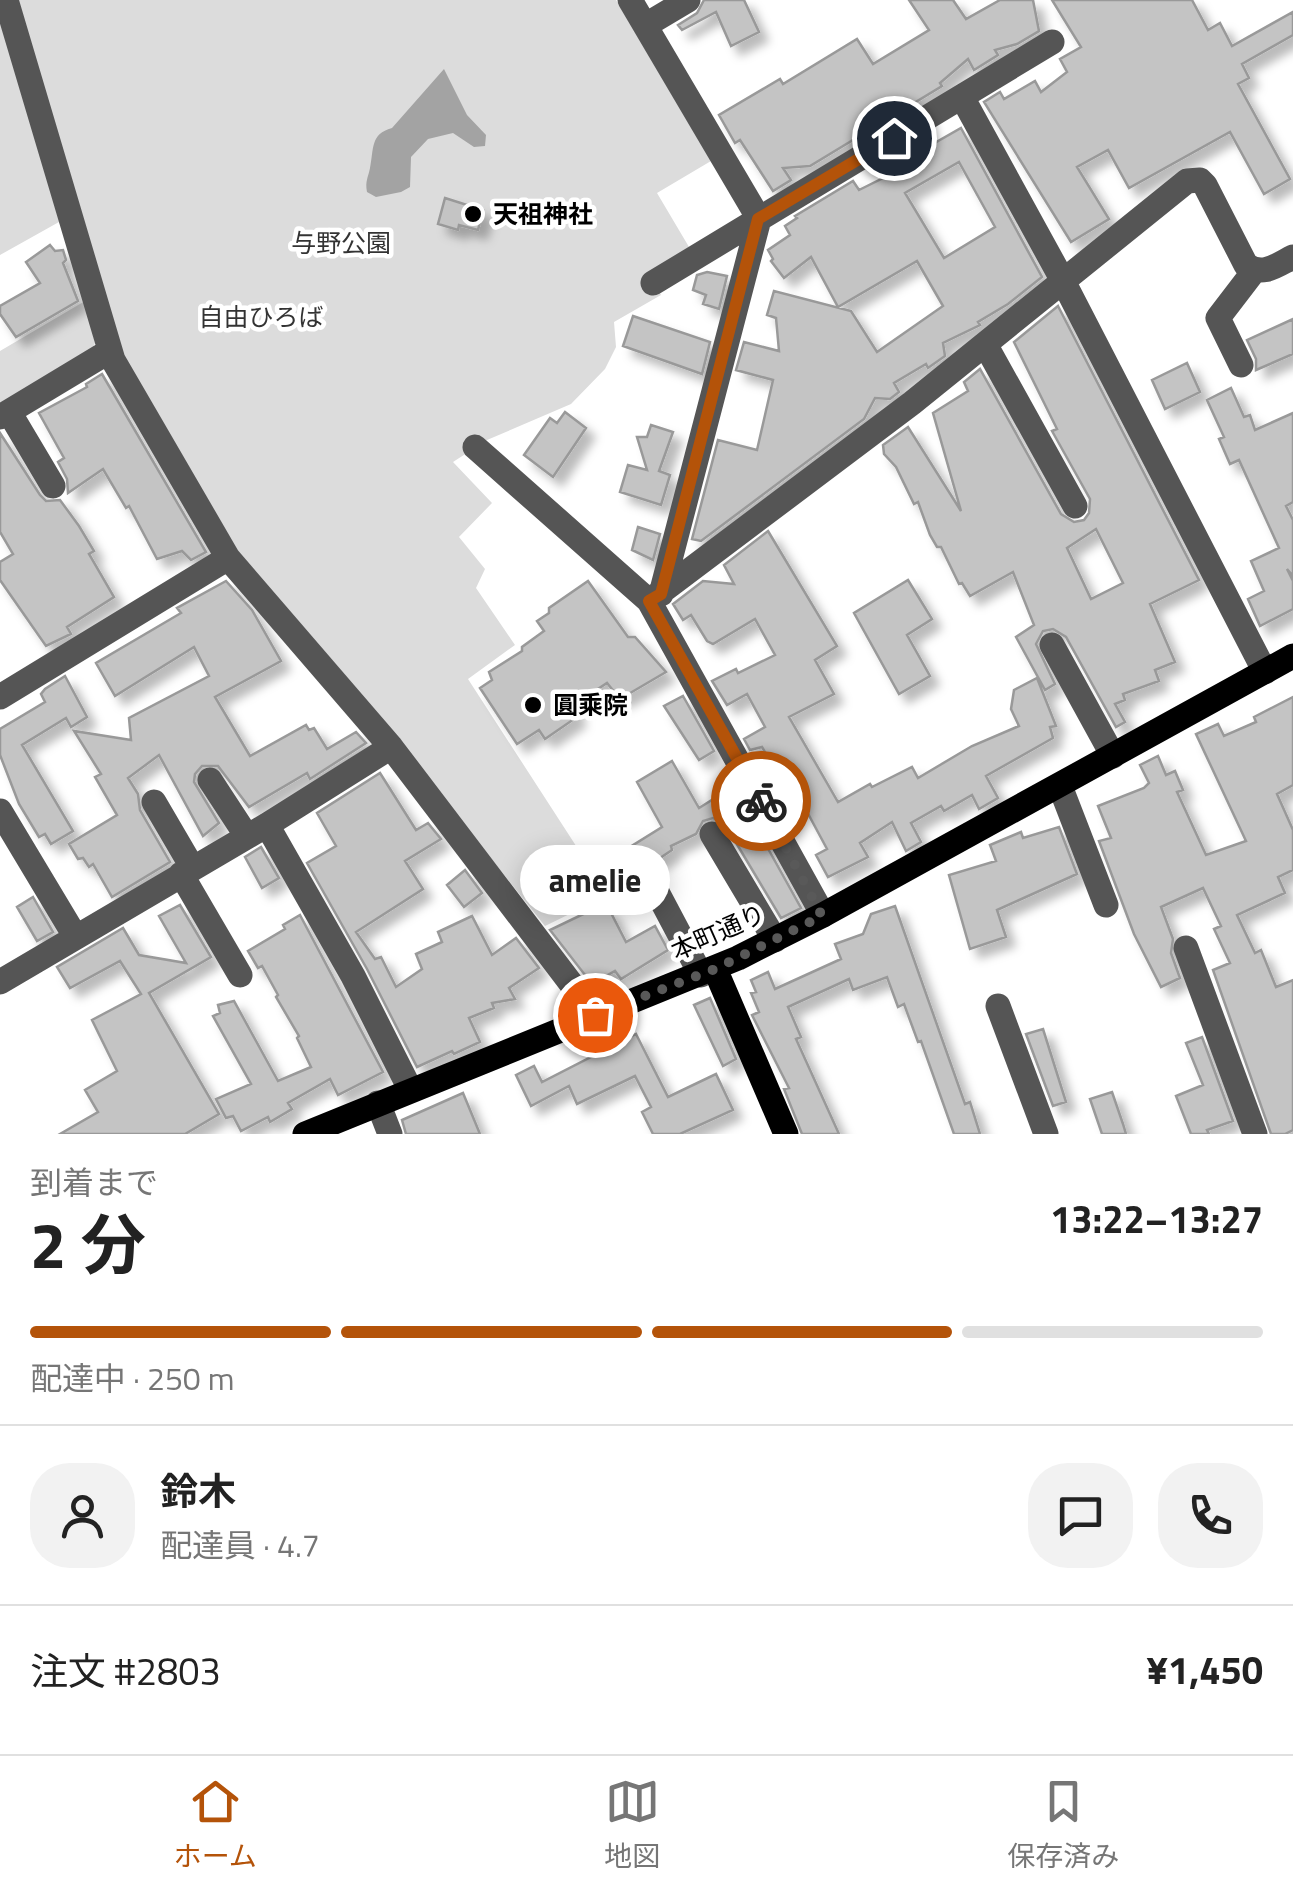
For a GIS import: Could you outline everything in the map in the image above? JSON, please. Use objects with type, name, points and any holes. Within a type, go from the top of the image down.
[{"type":"main road","name":"本町通り","points":[[306,1134],[708,972],[775,940],[1293,656]]},
{"type":"main road","points":[[708,972],[786,1134]]},
{"type":"street","points":[[6,0],[108,352],[228,558],[391,747],[595,1015]]},
{"type":"street","points":[[630,0],[758,219],[655,598]]},
{"type":"street","points":[[646,25],[688,0]]},
{"type":"street","points":[[653,283],[1052,42]]},
{"type":"street","points":[[962,97],[1063,281],[1264,672]]},
{"type":"street","points":[[655,598],[1194,179],[1205,185],[1246,265],[1266,271],[1293,257]]},
{"type":"street","points":[[1241,366],[1218,318],[1254,270]]},
{"type":"street","points":[[985,344],[1075,506]]},
{"type":"street","points":[[53,486],[4,414],[108,352]]},
{"type":"street","points":[[476,448],[655,598],[822,916]]},
{"type":"street","points":[[0,697],[228,558]]},
{"type":"street","points":[[1052,645],[1113,756]]},
{"type":"street","points":[[0,982],[391,747]]},
{"type":"street","points":[[210,780],[256,830],[353,976],[410,1089]]},
{"type":"street","points":[[1060,786],[1106,905]]},
{"type":"street","points":[[154,802],[240,975]]},
{"type":"street","points":[[0,811],[75,936]]},
{"type":"street","points":[[712,834],[775,940]]},
{"type":"street","points":[[647,873],[708,972]]},
{"type":"street","points":[[1186,948],[1255,1134]]},
{"type":"street","points":[[998,1006],[1046,1134]]},
{"type":"street","points":[[378,1103],[390,1134]]},
{"type":"green space","name":"与野公園","points":[[0,0],[616,0],[711,161],[657,193],[689,247],[648,273],[661,295],[614,322],[616,347],[605,369],[571,404],[487,440],[453,462],[492,503],[459,537],[485,569],[476,588],[515,645],[468,679],[580,852],[561,866],[586,906],[545,926],[339,668],[242,558],[117,344],[59,222],[0,255]]},
{"type":"green space","points":[[85,301],[95,343],[92,351],[0,407],[0,351]]},
{"type":"shaded area","points":[[444,69],[467,115],[486,135],[485,146],[474,147],[453,133],[428,139],[411,157],[410,187],[376,197],[367,192],[376,138],[392,128]]},
{"type":"building","points":[[704,0],[744,0],[759,32],[731,46],[716,12],[682,30],[678,25],[697,13]]},
{"type":"building","points":[[909,0],[953,0],[966,19],[1000,0],[1033,0],[1039,31],[1017,44],[995,50],[998,55],[974,70],[968,59],[940,83],[942,86],[810,166],[783,168],[791,180],[773,191],[740,140],[735,143],[719,115],[780,79],[783,84],[857,39],[873,64],[929,30]]},
{"type":"building","points":[[1052,0],[1192,0],[1208,30],[1220,23],[1232,46],[1293,12],[1293,35],[1242,64],[1249,78],[1238,84],[1290,179],[1264,194],[1230,132],[1129,188],[1108,150],[1077,167],[1109,219],[1071,242],[984,102],[1000,92],[1004,99],[1035,81],[1041,92],[1067,72],[1060,59],[1081,47]]},
{"type":"building","points":[[961,128],[1042,277],[978,322],[980,325],[943,343],[945,356],[894,383],[899,392],[890,399],[875,398],[864,419],[701,541],[692,539],[718,440],[757,450],[773,380],[736,370],[744,342],[779,351],[776,318],[767,315],[774,291],[851,311],[877,352],[943,306],[917,261],[838,307],[811,257],[784,278],[768,250],[790,235],[785,226],[795,216],[853,181],[859,190],[883,178],[882,173],[906,159],[902,152],[926,137],[931,145]],"holes":[[[959,162],[995,227],[944,258],[905,193]]]},
{"type":"building","points":[[445,198],[483,210],[478,230],[438,224]]},
{"type":"building","points":[[50,245],[55,251],[63,250],[63,263],[78,301],[16,337],[0,314],[0,306],[40,283],[26,262]]},
{"type":"building","points":[[707,272],[727,276],[719,309],[703,304],[706,295],[693,290],[697,275]]},
{"type":"building","points":[[1058,306],[1199,580],[1150,604],[1175,662],[1155,670],[1159,681],[1123,694],[1125,700],[1115,704],[1125,722],[1116,727],[1066,637],[1053,629],[1043,631],[1036,644],[1055,684],[1045,690],[1016,637],[1034,625],[1013,572],[970,596],[930,535],[918,502],[914,504],[896,467],[884,454],[883,445],[908,427],[961,511],[933,413],[968,391],[964,382],[980,369],[1061,514],[1074,522],[1084,520],[1090,499],[1052,431],[1057,429],[1014,342]],"holes":[[[1096,529],[1123,583],[1091,599],[1067,548]]]},
{"type":"building","points":[[633,316],[710,342],[702,374],[623,346]]},
{"type":"building","points":[[1293,319],[1293,354],[1256,370],[1256,359],[1247,340]]},
{"type":"building","points":[[1187,363],[1200,392],[1165,409],[1152,380]]},
{"type":"building","points":[[102,374],[206,552],[191,560],[182,551],[157,559],[129,506],[126,508],[103,469],[68,493],[67,479],[58,462],[64,458],[39,413],[87,387]]},
{"type":"building","points":[[1231,388],[1244,417],[1250,415],[1255,430],[1293,413],[1293,502],[1286,506],[1293,520],[1293,576],[1287,569],[1293,581],[1293,609],[1260,626],[1248,599],[1264,591],[1251,561],[1279,548],[1239,460],[1230,464],[1219,439],[1224,437],[1207,400]]},
{"type":"building","points":[[565,412],[586,428],[553,477],[524,455],[550,418],[557,423]]},
{"type":"building","points":[[651,425],[673,432],[659,471],[670,475],[661,505],[620,492],[628,465],[647,470],[637,437],[647,437]]},
{"type":"building","points":[[0,433],[40,495],[46,501],[60,500],[79,526],[94,551],[89,554],[114,597],[67,627],[71,634],[46,646],[0,580],[0,562],[13,554],[0,532]]},
{"type":"building","points":[[638,527],[660,534],[653,560],[632,550]]},
{"type":"building","points":[[768,531],[837,646],[815,660],[834,694],[789,717],[838,802],[912,767],[918,778],[972,746],[1019,726],[1011,709],[1014,690],[1037,678],[1056,726],[1050,727],[1053,738],[986,776],[998,798],[979,809],[972,795],[911,823],[921,842],[906,851],[892,822],[860,843],[868,857],[828,877],[816,855],[827,849],[784,769],[777,773],[762,747],[750,750],[744,739],[765,727],[747,694],[727,705],[712,681],[775,655],[755,619],[713,644],[691,615],[683,620],[673,604],[703,581],[734,584],[724,565]]},
{"type":"building","points":[[908,580],[932,619],[907,635],[930,676],[899,694],[854,613]]},
{"type":"building","points":[[226,581],[252,610],[281,661],[215,697],[250,756],[306,725],[309,730],[314,728],[327,749],[356,732],[366,743],[310,779],[307,773],[249,807],[218,766],[202,766],[194,782],[219,823],[203,836],[159,755],[128,778],[138,794],[140,810],[170,862],[112,897],[93,864],[89,867],[83,858],[78,859],[69,844],[117,815],[95,777],[101,774],[74,731],[131,740],[129,718],[209,676],[194,647],[115,696],[96,663],[181,613],[177,608]]},
{"type":"building","points":[[588,581],[628,637],[635,637],[666,672],[620,699],[607,683],[571,707],[577,717],[545,739],[539,730],[517,744],[480,688],[492,680],[489,672],[544,631],[537,621],[549,613],[549,608]]},
{"type":"building","points":[[65,676],[87,717],[71,727],[66,718],[22,745],[73,831],[51,844],[45,834],[39,837],[19,804],[0,755],[0,729],[45,702],[41,694]]},
{"type":"building","points":[[683,696],[714,751],[699,760],[664,706]]},
{"type":"building","points":[[1293,697],[1293,785],[1277,794],[1293,830],[1293,870],[1278,877],[1285,893],[1237,915],[1255,953],[1261,950],[1276,987],[1293,980],[1293,1130],[1271,1134],[1213,970],[1230,963],[1214,929],[1221,926],[1203,888],[1161,907],[1173,939],[1171,953],[1180,978],[1161,987],[1134,934],[1099,841],[1111,838],[1098,806],[1144,788],[1149,783],[1140,765],[1158,756],[1166,775],[1175,771],[1183,790],[1177,792],[1206,855],[1246,841],[1196,734],[1218,724],[1224,736],[1256,722],[1254,717]]},
{"type":"building","points":[[672,761],[699,808],[723,793],[725,796],[736,791],[801,908],[781,918],[726,826],[713,818],[703,821],[696,834],[671,846],[672,850],[657,860],[639,859],[627,879],[614,857],[662,827],[637,782]]},
{"type":"building","points":[[380,773],[416,830],[428,823],[441,839],[405,861],[423,889],[356,932],[375,959],[381,957],[396,987],[422,969],[416,954],[442,942],[438,932],[472,916],[492,955],[516,938],[539,968],[509,988],[515,999],[492,1003],[494,1008],[469,1018],[480,1042],[417,1067],[307,863],[336,846],[317,813]]},
{"type":"building","points":[[1059,827],[1077,874],[997,910],[1006,937],[970,949],[949,875],[996,861],[990,845],[1021,832],[1023,838]]},
{"type":"building","points":[[261,847],[279,878],[262,888],[245,857]]},
{"type":"building","points":[[465,870],[482,893],[464,907],[447,885]]},
{"type":"building","points":[[33,897],[53,932],[37,941],[17,907]]},
{"type":"building","points":[[180,905],[211,957],[149,993],[219,1114],[185,1134],[60,1134],[98,1112],[85,1090],[117,1071],[92,1020],[141,994],[120,961],[70,988],[57,967],[123,928],[139,955],[186,963],[159,916]]},
{"type":"building","points":[[600,906],[610,911],[626,942],[655,926],[668,950],[621,979],[615,971],[592,984],[550,930]]},
{"type":"building","points":[[895,906],[965,1104],[970,1102],[980,1134],[954,1134],[921,1041],[918,1042],[904,1004],[898,1007],[887,977],[853,990],[849,979],[788,1007],[801,1037],[796,1039],[839,1134],[802,1134],[784,1089],[789,1088],[752,1015],[759,1012],[751,993],[756,992],[751,980],[768,972],[775,989],[841,959],[835,944],[863,934],[871,914]]},
{"type":"building","points":[[300,915],[383,1072],[338,1095],[330,1079],[288,1103],[292,1109],[270,1122],[268,1117],[241,1131],[233,1116],[226,1118],[216,1099],[251,1084],[213,1016],[220,1013],[218,1005],[234,1001],[278,1081],[311,1067],[278,995],[262,966],[258,968],[248,951]]},
{"type":"building","points":[[710,998],[736,1059],[723,1066],[694,1005]]},
{"type":"building","points":[[1043,1029],[1066,1102],[1053,1106],[1026,1034]]},
{"type":"building","points":[[636,1034],[668,1097],[716,1074],[733,1110],[680,1134],[653,1134],[642,1112],[651,1107],[635,1076],[577,1104],[569,1086],[531,1106],[516,1075],[534,1066],[542,1082]]},
{"type":"building","points":[[1202,1037],[1233,1121],[1207,1130],[1209,1134],[1191,1134],[1176,1096],[1203,1085],[1186,1043]]},
{"type":"building","points":[[1112,1092],[1126,1134],[1102,1134],[1090,1099]]},
{"type":"building","points":[[463,1093],[480,1134],[406,1134],[402,1120]]},
{"type":"way so far","points":[[595,1015],[715,969],[822,916],[761,801]]},
{"type":"place","name":"天祖神社","points":[[473,214]]},
{"type":"place","name":"圓乘院","points":[[533,705]]},
{"type":"place","name":"amelie","points":[[595,1015]]},
{"type":"route","points":[[761,801],[649,601],[661,594],[758,219],[894,138]]},
{"type":"park label","name":"自由ひろば","points":[[261,317]]}]
